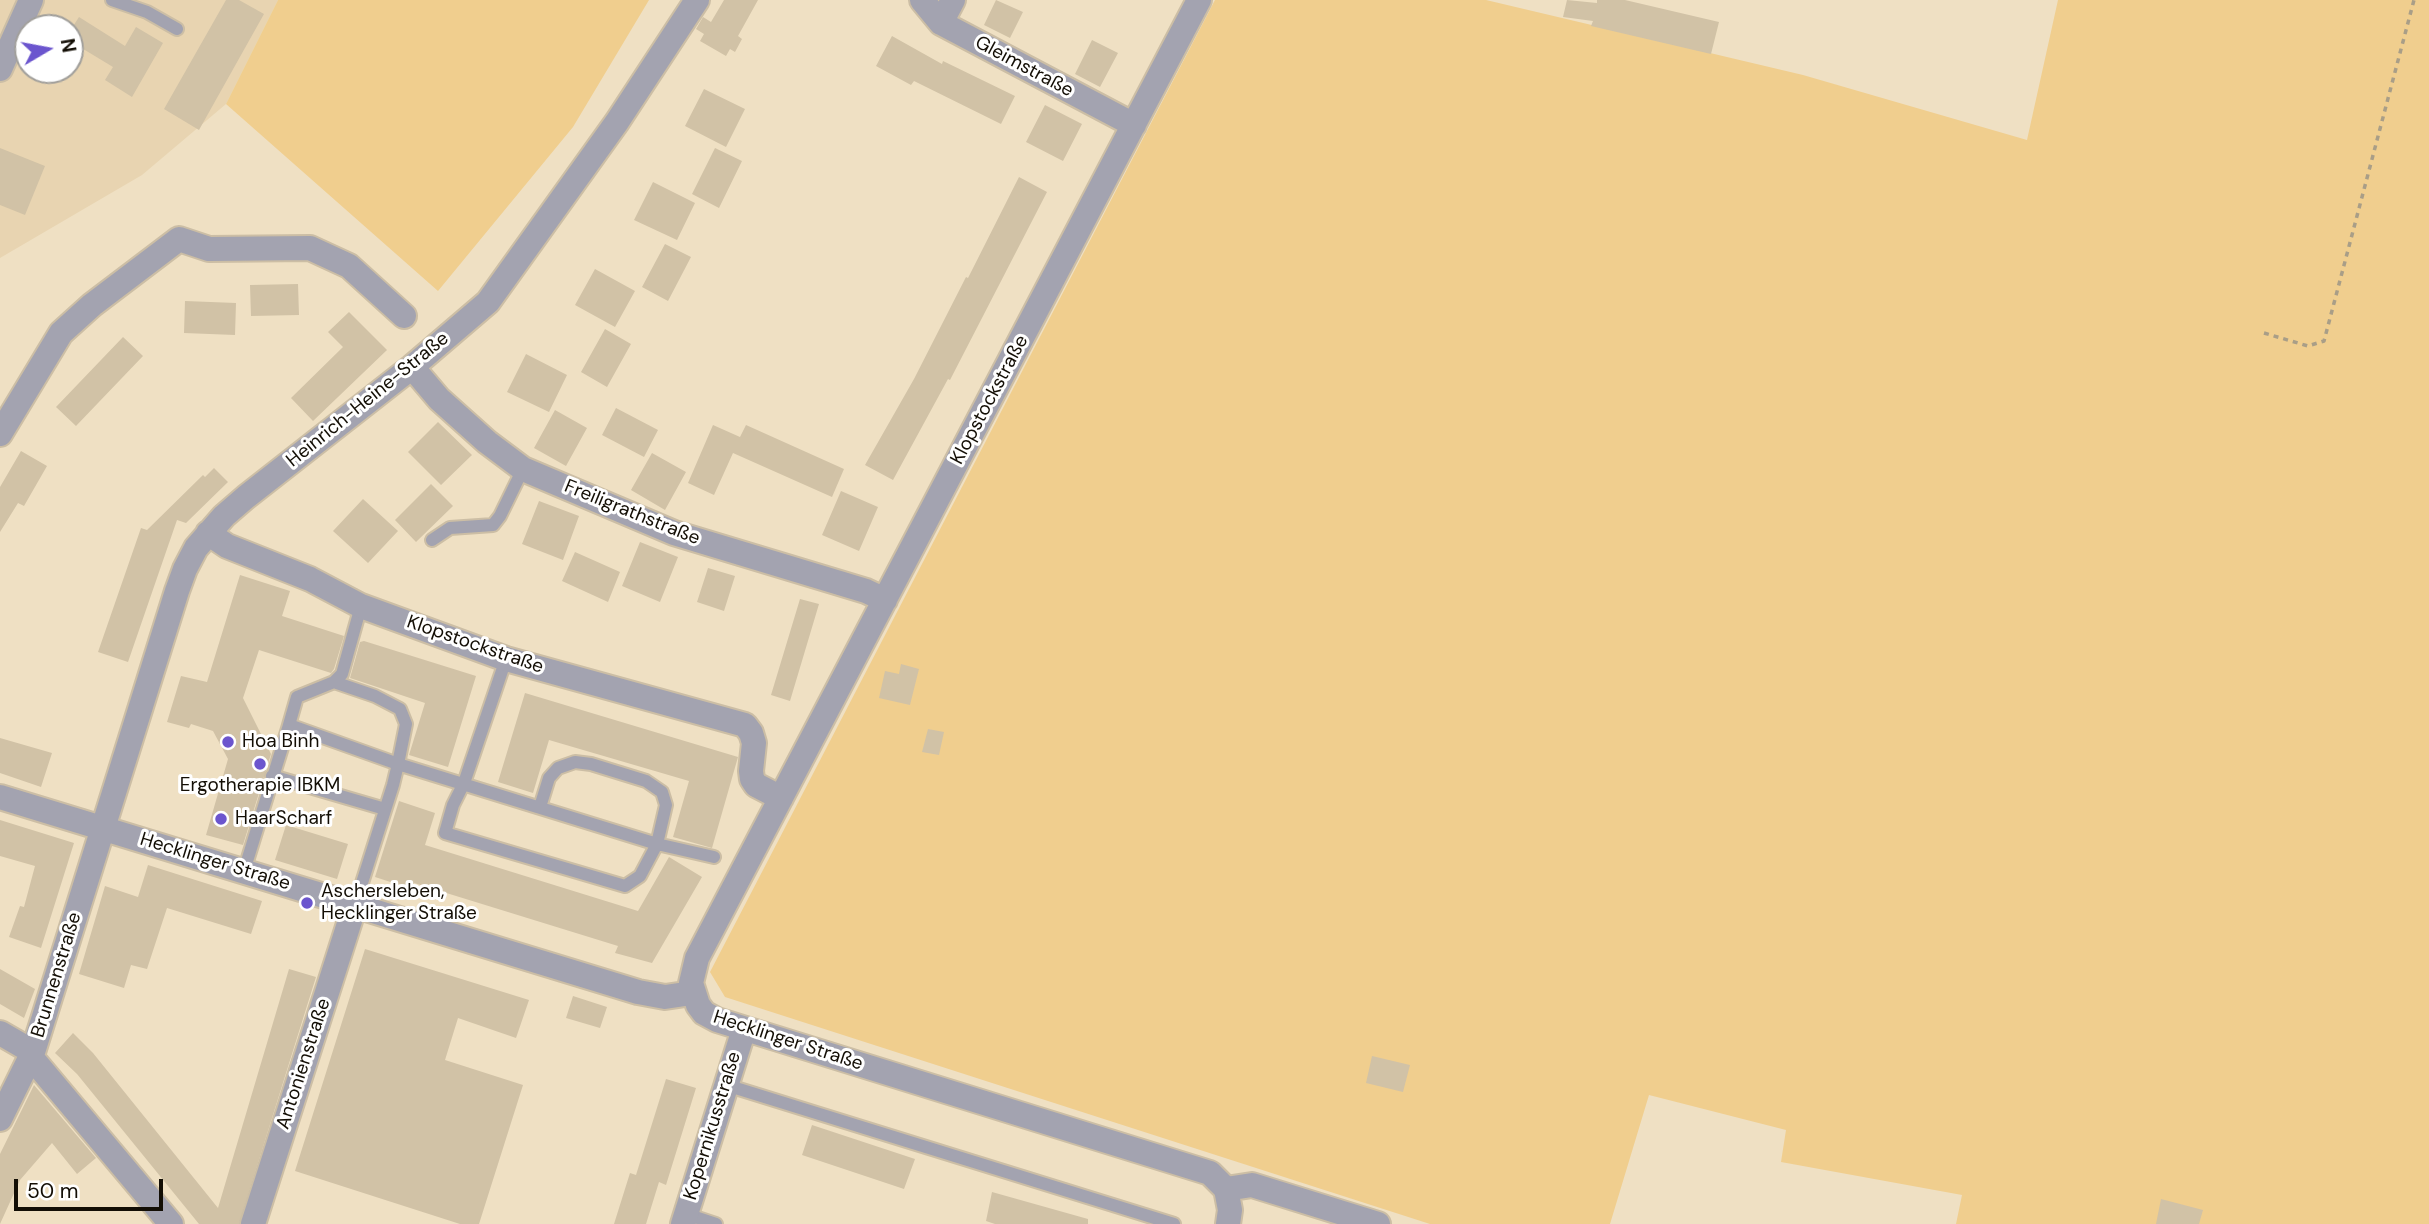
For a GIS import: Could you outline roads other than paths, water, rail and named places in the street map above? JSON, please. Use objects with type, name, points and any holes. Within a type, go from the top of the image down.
[{"type":"street","points":[[0,69],[31,0]]},
{"type":"street","name":"Heinrich-Heine-Straße","points":[[102,828],[185,569],[196,548],[246,497],[412,367],[488,302],[617,122],[697,0]]},
{"type":"street","name":"Gleimstraße","points":[[922,0],[941,23],[1134,125]]},
{"type":"street","points":[[941,23],[954,0]]},
{"type":"street","name":"Klopstockstraße","points":[[692,993],[692,972],[696,958],[1199,0]]},
{"type":"street","points":[[0,434],[61,333],[92,305],[179,239],[209,248],[310,248],[349,266],[404,316]]},
{"type":"street","name":"Freiligrathstraße","points":[[412,367],[439,399],[487,442],[523,469],[674,533],[866,591],[885,600]]},
{"type":"street","name":"Klopstockstraße","points":[[208,533],[227,546],[310,579],[361,606],[506,659],[744,725],[751,733],[754,743],[752,779],[756,785],[781,798]]},
{"type":"street","name":"Hecklinger Straße","points":[[0,797],[638,992],[665,997],[692,993],[705,1013],[744,1029],[1198,1168],[1210,1173],[1226,1189]]},
{"type":"street","name":"Brunnenstraße","points":[[0,1119],[32,1055],[102,828]]},
{"type":"street","name":"Antonienstraße","points":[[253,1224],[355,905]]},
{"type":"street","name":"Kopernikusstraße","points":[[685,1219],[744,1029]]},
{"type":"street","points":[[0,1033],[32,1055],[171,1224]]},
{"type":"street","points":[[1228,1224],[1230,1210],[1226,1189],[1241,1185],[1252,1185],[1378,1224]]},
{"type":"lane","points":[[112,0],[147,12],[177,29]]},
{"type":"lane","points":[[432,540],[450,528],[493,525],[523,469]]},
{"type":"lane","points":[[244,871],[297,697],[334,682],[342,674],[361,606]]},
{"type":"lane","points":[[506,659],[445,833],[625,886],[640,876],[657,845],[666,805],[662,792],[646,781],[591,764],[575,762],[558,768],[549,778],[540,807]]},
{"type":"lane","points":[[334,682],[375,696],[400,709],[406,724],[398,764],[355,905]]},
{"type":"lane","points":[[289,726],[398,764],[657,845],[714,857]]},
{"type":"lane","points":[[272,776],[385,809]]},
{"type":"lane","points":[[726,1085],[1174,1224]]},
{"type":"lane","points":[[685,1219],[716,1224]]},
{"type":"place","name":"Hoa Binh","points":[[228,742]]},
{"type":"place","name":"Ergotherapie IBKM","points":[[260,764]]},
{"type":"place","name":"HaarScharf","points":[[221,819]]},
{"type":"place","name":"Aschersleben, Hecklinger Straße","points":[[307,903]]}]
